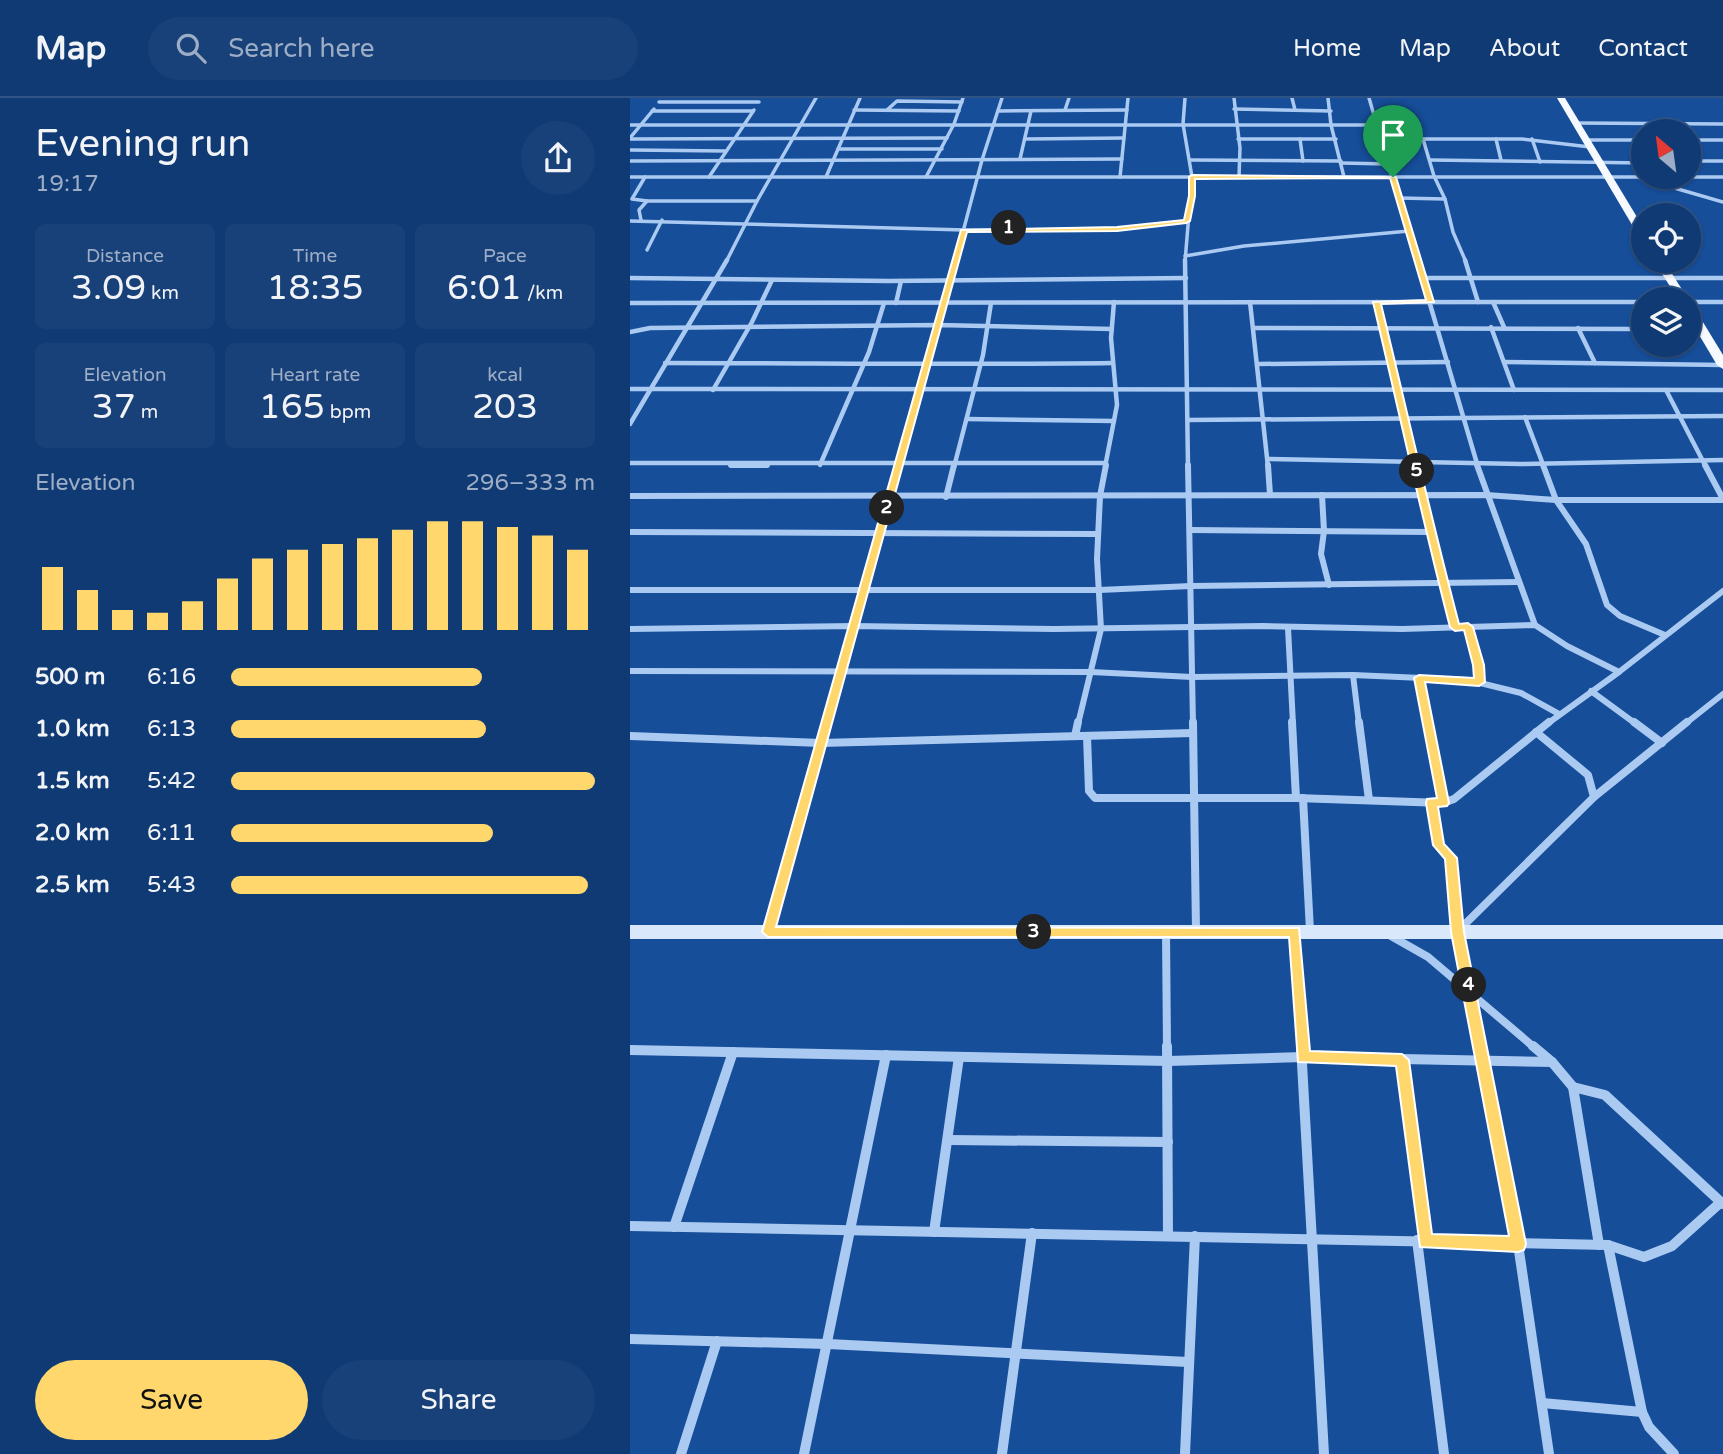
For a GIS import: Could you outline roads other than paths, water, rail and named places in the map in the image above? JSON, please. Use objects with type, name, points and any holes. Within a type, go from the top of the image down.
[{"type":"main road","points":[[1561,98],[1631,215]]},
{"type":"main road","points":[[1667,273],[1676,287]]},
{"type":"main road","points":[[1701,338],[1723,365]]},
{"type":"street","points":[[631,421],[685,328],[718,278],[757,201],[816,98]]},
{"type":"street","points":[[826,177],[860,98]]},
{"type":"street","points":[[768,932],[965,230],[982,160],[1002,98]]},
{"type":"street","points":[[1065,110],[1069,98]]},
{"type":"street","points":[[1120,177],[1128,98]]},
{"type":"street","points":[[1185,98],[1183,124],[1192,177],[1185,256],[1196,932]]},
{"type":"street","points":[[1234,98],[1239,177]]},
{"type":"street","points":[[1292,98],[1295,110]]},
{"type":"street","points":[[1328,98],[1331,125],[1344,177]]},
{"type":"street","points":[[1369,98],[1486,495],[1535,625]]},
{"type":"street","points":[[630,139],[661,100],[761,100]]},
{"type":"street","points":[[709,177],[761,100]]},
{"type":"street","points":[[887,110],[892,102],[897,101],[963,100],[942,149],[926,177]]},
{"type":"street","points":[[1234,109],[1331,111]]},
{"type":"street","points":[[854,110],[958,111]]},
{"type":"street","points":[[998,111],[1127,110]]},
{"type":"street","points":[[652,111],[753,111]]},
{"type":"street","points":[[1020,159],[1031,111]]},
{"type":"street","points":[[1576,123],[1723,124]]},
{"type":"street","points":[[630,125],[1378,125]]},
{"type":"street","points":[[1280,125],[1282,139]]},
{"type":"street","points":[[630,139],[947,138]]},
{"type":"street","points":[[1025,139],[1124,138]]},
{"type":"street","points":[[688,151],[697,139]]},
{"type":"street","points":[[1238,139],[1336,139]]},
{"type":"street","points":[[1300,139],[1303,161]]},
{"type":"street","points":[[1382,139],[1532,139],[1588,144],[1631,141]]},
{"type":"street","points":[[1423,139],[1434,176],[1445,199],[1453,232],[1473,279],[1478,302]]},
{"type":"street","points":[[1496,139],[1501,160]]},
{"type":"street","points":[[1532,139],[1539,162]]},
{"type":"street","points":[[1701,140],[1723,139]]},
{"type":"street","points":[[838,149],[942,149]]},
{"type":"street","points":[[630,150],[726,151]]},
{"type":"street","points":[[630,161],[1122,159]]},
{"type":"street","points":[[1190,160],[1389,164]]},
{"type":"street","points":[[1430,160],[1631,164]]},
{"type":"street","points":[[1701,161],[1723,161]]},
{"type":"street","points":[[630,177],[1631,177]]},
{"type":"street","points":[[645,177],[631,199],[757,201]]},
{"type":"street","points":[[1701,177],[1723,177]]},
{"type":"street","points":[[1677,189],[1723,202]]},
{"type":"street","points":[[1399,198],[1445,199]]},
{"type":"street","points":[[641,220],[639,210],[647,201]]},
{"type":"street","points":[[647,250],[662,220]]},
{"type":"street","points":[[630,221],[965,230],[1117,229],[1186,221]]},
{"type":"street","points":[[1185,256],[1244,246],[1409,231]]},
{"type":"street","points":[[630,278],[901,281],[1186,278]]},
{"type":"street","points":[[1423,278],[1723,278]]},
{"type":"street","points":[[713,390],[763,303],[772,280]]},
{"type":"street","points":[[896,303],[901,281]]},
{"type":"street","points":[[1075,736],[1101,629],[1098,534],[1100,496],[1117,405],[1112,363],[1114,302]]},
{"type":"street","points":[[1250,302],[1269,459],[1270,495]]},
{"type":"street","points":[[1377,302],[1415,461],[1420,495],[1455,627]]},
{"type":"street","points":[[1493,302],[1504,327]]},
{"type":"street","points":[[630,303],[1631,302]]},
{"type":"street","points":[[1701,302],[1723,302]]},
{"type":"street","points":[[820,465],[864,363],[884,303]]},
{"type":"street","points":[[946,496],[981,364],[991,303]]},
{"type":"street","points":[[630,331],[650,328],[938,324],[1112,329]]},
{"type":"street","points":[[1255,328],[1437,326],[1631,329]]},
{"type":"street","points":[[1491,327],[1514,390]]},
{"type":"street","points":[[1578,328],[1595,363]]},
{"type":"street","points":[[1259,364],[1447,362]]},
{"type":"street","points":[[1504,362],[1723,365]]},
{"type":"street","points":[[665,363],[864,363],[927,366],[1112,363]]},
{"type":"street","points":[[630,389],[1723,390]]},
{"type":"street","points":[[630,496],[1486,495],[1556,499],[1723,499],[1666,390]]},
{"type":"street","points":[[1188,420],[1723,416]]},
{"type":"street","points":[[1525,417],[1556,499],[1586,544],[1611,610],[1665,635]]},
{"type":"street","points":[[967,419],[1114,421]]},
{"type":"street","points":[[1269,459],[1543,463],[1723,460]]},
{"type":"street","points":[[630,463],[1105,463]]},
{"type":"street","points":[[1322,495],[1324,531],[1321,554],[1329,584]]},
{"type":"street","points":[[1190,530],[1429,532]]},
{"type":"street","points":[[630,532],[1098,534]]},
{"type":"street","points":[[630,590],[1099,590],[1191,586],[1519,582]]},
{"type":"street","points":[[1087,736],[1090,792],[1095,798],[1300,798],[1443,803],[1454,799],[1559,713],[1619,671],[1723,591]]},
{"type":"street","points":[[630,629],[1535,625],[1567,646],[1619,671]]},
{"type":"street","points":[[1468,627],[1479,665],[1479,682]]},
{"type":"street","points":[[1288,628],[1300,798],[1303,1057],[1324,1454]]},
{"type":"street","points":[[630,671],[1091,673],[1192,677],[1353,675],[1479,682],[1521,693],[1559,713]]},
{"type":"street","points":[[1353,675],[1369,800]]},
{"type":"street","points":[[1419,678],[1443,803]]},
{"type":"street","points":[[1591,691],[1662,743]]},
{"type":"street","points":[[1458,932],[1594,797],[1723,694]]},
{"type":"street","points":[[1536,732],[1588,775],[1594,797]]},
{"type":"street","points":[[630,736],[821,743],[1193,733]]},
{"type":"street","points":[[1432,803],[1439,845],[1451,858],[1458,932],[1518,1244],[1549,1454]]},
{"type":"street","points":[[630,932],[1723,932]]},
{"type":"street","points":[[1166,932],[1168,1236]]},
{"type":"street","points":[[1383,932],[1428,957],[1552,1062],[1573,1087],[1604,1245],[1642,1412],[1649,1427],[1674,1454]]},
{"type":"street","points":[[630,1050],[1168,1061],[1303,1057],[1552,1062]]},
{"type":"street","points":[[674,1227],[733,1052]]},
{"type":"street","points":[[804,1454],[886,1055]]},
{"type":"street","points":[[934,1231],[960,1056]]},
{"type":"street","points":[[1402,1060],[1444,1454]]},
{"type":"street","points":[[630,1226],[1604,1245],[1644,1257],[1672,1247],[1722,1203],[1605,1095],[1573,1087]]},
{"type":"street","points":[[949,1140],[1168,1142]]},
{"type":"street","points":[[1002,1454],[1032,1233]]},
{"type":"street","points":[[1185,1454],[1195,1236]]},
{"type":"street","points":[[630,1339],[828,1344],[1188,1362]]},
{"type":"street","points":[[681,1454],[717,1341]]},
{"type":"street","points":[[1542,1404],[1642,1412]]}]
